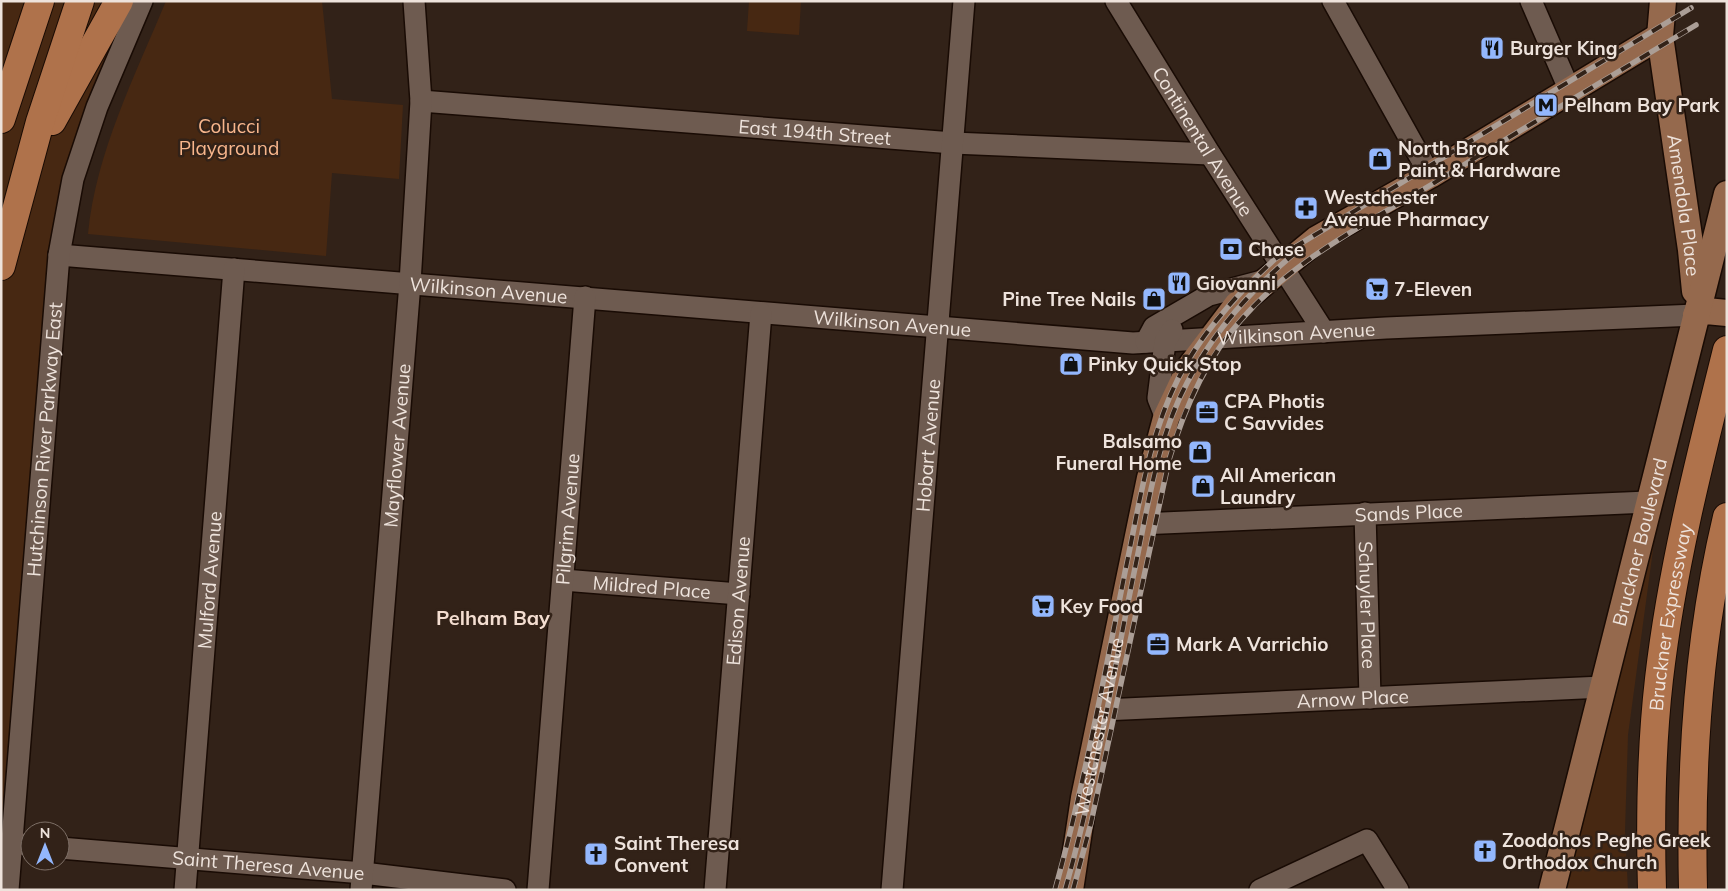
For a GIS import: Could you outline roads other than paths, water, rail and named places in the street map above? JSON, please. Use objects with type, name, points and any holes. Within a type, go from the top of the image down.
[{"type":"highway","points":[[1,119],[40,1]]},
{"type":"highway","points":[[1,266],[24,176],[56,68],[80,1]]},
{"type":"highway","points":[[24,176],[119,1]]},
{"type":"highway","name":"Bruckner Expressway","points":[[1652,890],[1651,791],[1654,734],[1666,628],[1688,511],[1727,350]]},
{"type":"highway","name":"Bruckner Expressway","points":[[1693,890],[1693,800],[1698,702],[1708,612],[1727,517]]},
{"type":"main road","points":[[1660,36],[1663,1]]},
{"type":"main road","name":"Westchester Avenue","points":[[1070,890],[1084,798],[1140,524],[1166,418],[1190,367],[1237,305],[1317,239],[1430,175],[1660,36]]},
{"type":"main road","name":"Amendola Place","points":[[1660,36],[1692,255],[1711,313]]},
{"type":"main road","name":"Bruckner Boulevard","points":[[1552,890],[1604,687],[1648,502],[1711,313],[1727,194]]},
{"type":"street","name":"Hutchinson River Parkway East","points":[[22,821],[59,255],[76,170],[97,107],[142,1]]},
{"type":"street","name":"Mayflower Avenue","points":[[362,881],[410,283],[421,101],[414,1]]},
{"type":"street","name":"Hobart Avenue","points":[[892,890],[964,1]]},
{"type":"street","name":"Continental Avenue","points":[[1116,1],[1210,154],[1275,273],[1324,332]]},
{"type":"street","points":[[1333,1],[1430,175]]},
{"type":"street","points":[[1531,1],[1570,91]]},
{"type":"street","name":"East 194th Street","points":[[421,101],[953,143],[1210,154]]},
{"type":"street","name":"Wilkinson Avenue","points":[[59,255],[761,313],[1156,342],[1711,313]]},
{"type":"street","name":"Mulford Avenue","points":[[185,890],[234,269]]},
{"type":"street","name":"Westchester Avenue","points":[[1156,342],[1154,328],[1209,295],[1275,273]]},
{"type":"street","name":"Pilgrim Avenue","points":[[538,890],[585,297]]},
{"type":"street","name":"Edison Avenue","points":[[715,890],[761,313]]},
{"type":"street","points":[[1156,342],[1158,398],[1166,418]]},
{"type":"street","name":"Sands Place","points":[[1140,524],[1648,502]]},
{"type":"street","name":"Schuyler Place","points":[[1365,513],[1370,698]]},
{"type":"street","name":"Mildred Place","points":[[563,580],[739,594]]},
{"type":"street","name":"Arnow Place","points":[[1103,710],[1604,687]]},
{"type":"street","points":[[1260,890],[1367,840],[1398,890]]},
{"type":"street","name":"Hutchinson River Parkway East","points":[[8,890],[20,848]]},
{"type":"street","name":"Saint Theresa Avenue","points":[[70,849],[187,859],[362,881],[505,890]]},
{"type":"railway","points":[[1055,890],[1084,771],[1140,498],[1152,449],[1159,425],[1178,379],[1209,330],[1247,286],[1275,259],[1691,8]]},
{"type":"railway","points":[[1073,890],[1091,823],[1169,460],[1197,386],[1206,368],[1228,335],[1262,298],[1307,261],[1332,244],[1696,25]]},
{"type":"railway","points":[[1065,890],[1095,770],[1149,497],[1168,427],[1197,364],[1221,329],[1264,281],[1295,253]]},
{"type":"place","name":"Burger King","points":[[1492,48]]},
{"type":"place","name":"Pelham Bay Park","points":[[1546,105]]},
{"type":"place","name":"North Brook Paint & Hardware","points":[[1380,159]]},
{"type":"place","name":"Westchester Avenue Pharmacy","points":[[1306,208]]},
{"type":"place","name":"Chase","points":[[1231,249]]},
{"type":"place","name":"Giovanni","points":[[1179,283]]},
{"type":"place","name":"7-Eleven","points":[[1377,289]]},
{"type":"place","name":"Pine Tree Nails","points":[[1154,299]]},
{"type":"place","name":"Pinky Quick Stop","points":[[1071,364]]},
{"type":"place","name":"CPA Photis C Savvides","points":[[1207,412]]},
{"type":"place","name":"Balsamo Funeral Home","points":[[1200,452]]},
{"type":"place","name":"All American Laundry","points":[[1203,486]]},
{"type":"place","name":"Key Food","points":[[1043,606]]},
{"type":"place","name":"Mark A Varrichio","points":[[1158,644]]},
{"type":"place","name":"Zoodohos Peghe Greek Orthodox Church","points":[[1485,851]]},
{"type":"place","name":"Saint Theresa Convent","points":[[596,854]]},
{"type":"district","name":"Pelham Bay","points":[[493,617]]},
{"type":"park label","name":"Colucci Playground","points":[[229,137]]}]
